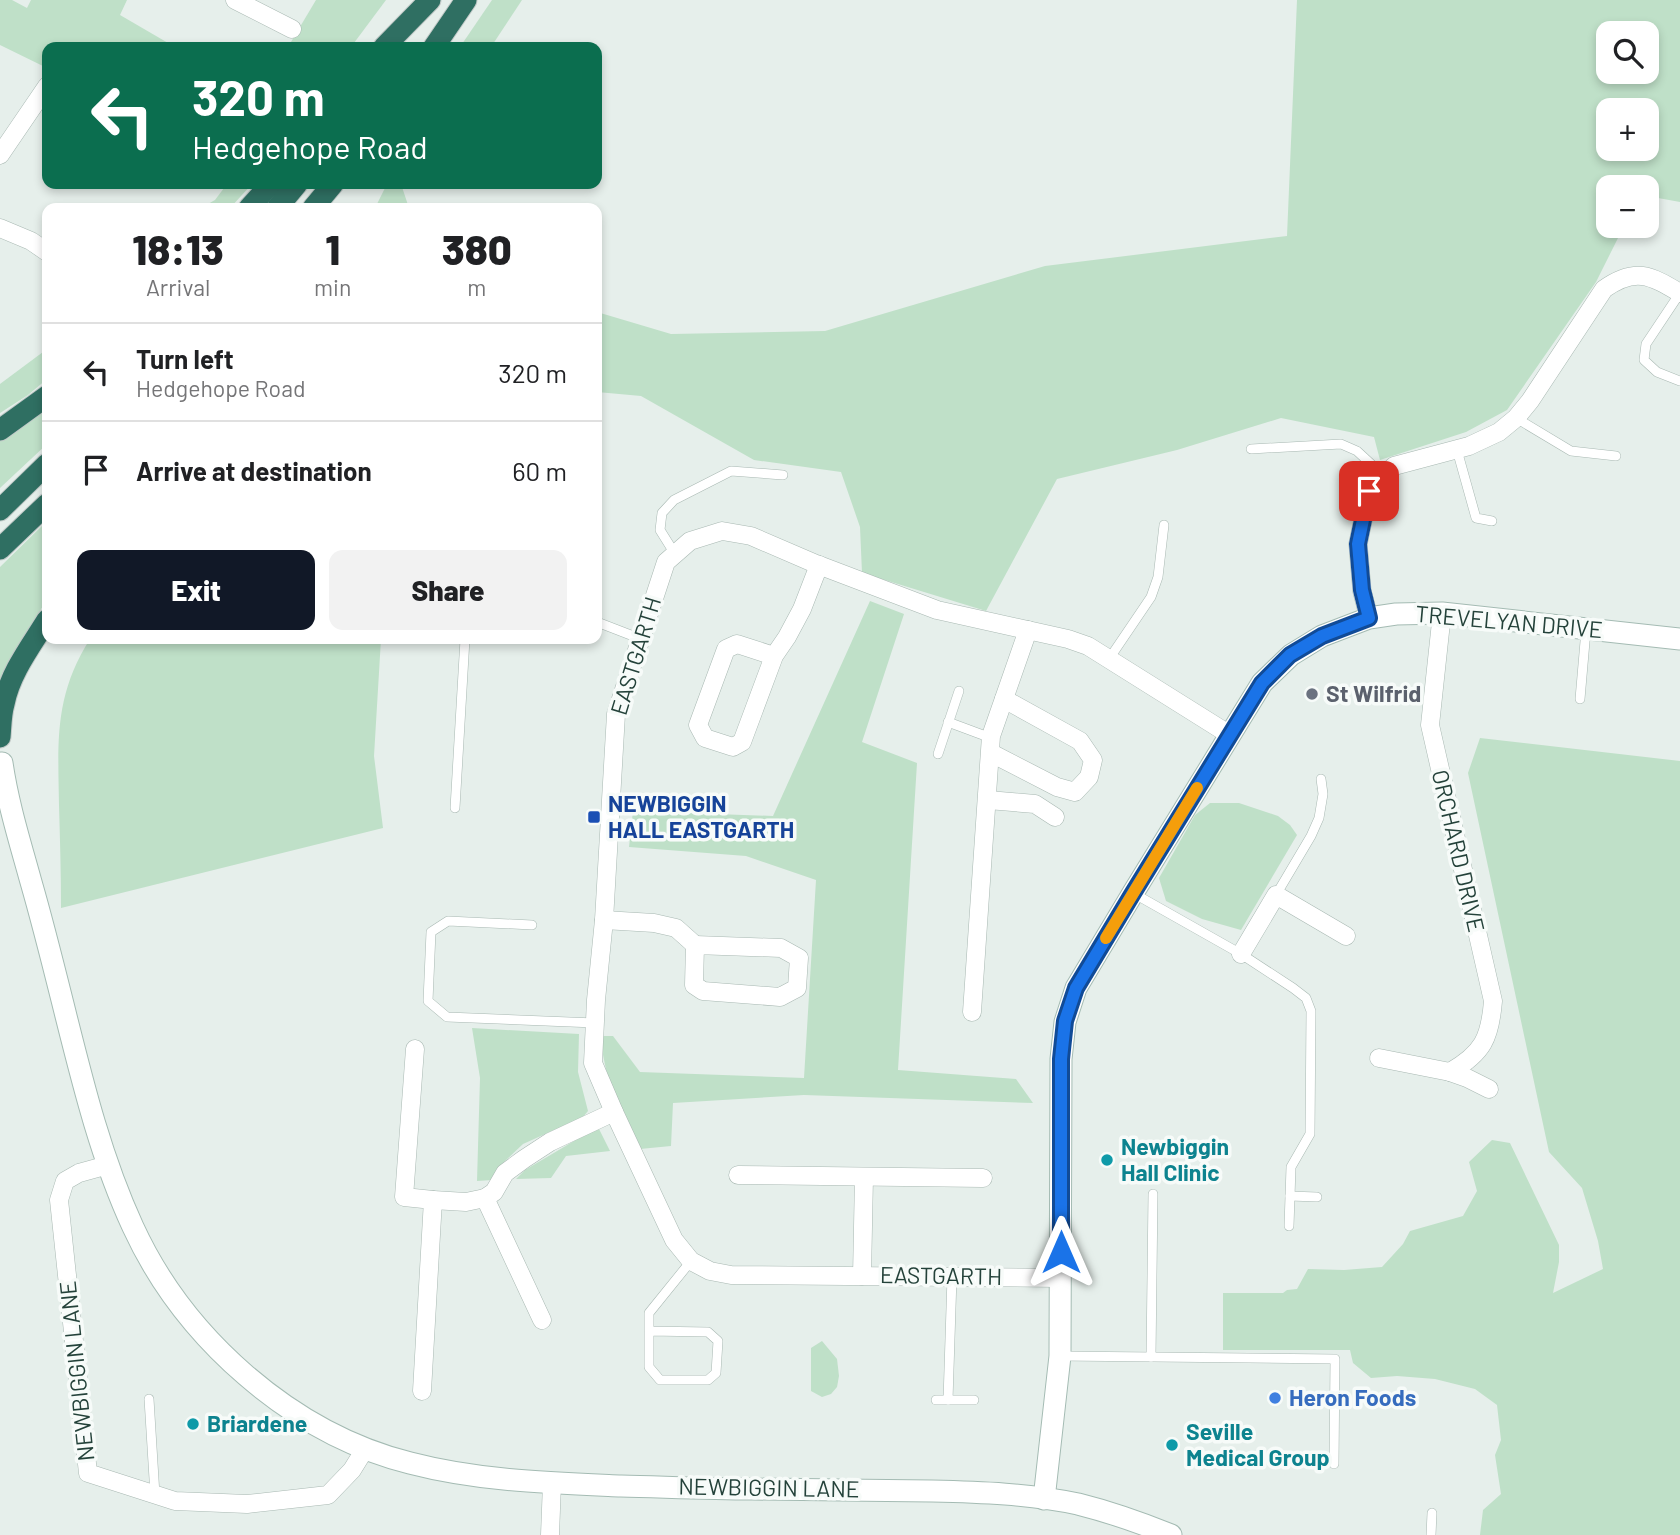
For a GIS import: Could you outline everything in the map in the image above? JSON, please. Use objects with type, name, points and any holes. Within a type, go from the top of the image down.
[{"type":"highway","points":[[389,42],[432,0]]},
{"type":"highway","points":[[403,42],[432,0]]},
{"type":"highway","points":[[438,42],[469,0]]},
{"type":"highway","points":[[448,42],[469,0]]},
{"type":"highway","points":[[254,203],[266,189]]},
{"type":"highway","points":[[281,203],[293,189]]},
{"type":"highway","points":[[317,203],[329,189]]},
{"type":"highway","points":[[0,430],[42,400]]},
{"type":"highway","points":[[0,510],[42,469]]},
{"type":"highway","points":[[0,549],[42,509]]},
{"type":"highway","points":[[0,739],[3,706],[9,687],[42,628]]},
{"type":"street","points":[[235,0],[292,29]]},
{"type":"street","points":[[0,155],[42,93]]},
{"type":"street","points":[[0,228],[42,249]]},
{"type":"street","points":[[1369,618],[1362,590],[1358,544],[1369,491],[1394,467],[1469,446],[1499,432],[1516,418],[1604,289],[1618,279],[1638,275],[1656,278],[1680,293]]},
{"type":"street","points":[[675,554],[690,541],[722,531],[751,536],[937,610],[1068,639],[1088,646],[1230,735]]},
{"type":"street","name":"EASTGARTH","points":[[675,554],[666,562],[616,714],[593,1063],[674,1240],[691,1261],[710,1270],[731,1275],[1061,1278]]},
{"type":"street","points":[[774,656],[737,644],[726,649],[698,725],[705,738],[733,747],[742,742],[774,656],[803,609],[819,565]]},
{"type":"street","name":"TREVELYAN DRIVE","points":[[1044,1499],[1060,1356],[1061,1059],[1065,1021],[1076,988],[1262,683],[1290,655],[1322,636],[1369,618],[1396,614],[1443,613],[1680,639]]},
{"type":"street","name":"ORCHARD DRIVE","points":[[1443,613],[1430,725],[1493,1002],[1492,1019],[1481,1048],[1468,1062],[1450,1072]]},
{"type":"street","points":[[972,1012],[991,746],[1028,630]]},
{"type":"street","points":[[991,746],[1057,787],[1075,792],[1089,777],[1093,760],[1080,741],[1004,699]]},
{"type":"street","name":"NEWBIGGIN LANE","points":[[0,739],[6,816],[45,931],[88,1103],[108,1165],[134,1229],[150,1261],[189,1317],[238,1370],[268,1393],[330,1432],[365,1449],[412,1464],[476,1476],[552,1483],[974,1492],[1077,1504],[1171,1535]]},
{"type":"street","points":[[988,800],[1035,804],[1055,817]]},
{"type":"street","points":[[1241,954],[1276,895],[1346,936]]},
{"type":"street","points":[[604,920],[654,923],[676,928],[695,945],[781,948],[799,958],[797,988],[780,997],[703,991],[694,985],[695,945]]},
{"type":"street","points":[[415,1049],[404,1197],[466,1202],[485,1198],[494,1192],[505,1174],[524,1159],[550,1142],[614,1112]]},
{"type":"street","points":[[1379,1058],[1450,1072],[1489,1089]]},
{"type":"street","name":"NEWBIGGIN LANE","points":[[108,1165],[79,1173],[65,1181],[59,1200],[88,1473],[175,1501],[247,1504],[328,1495],[352,1470],[365,1449]]},
{"type":"street","points":[[737,1175],[983,1178]]},
{"type":"street","name":"EASTGARTH","points":[[862,1276],[864,1177]]},
{"type":"street","points":[[485,1198],[542,1321]]},
{"type":"street","points":[[422,1391],[433,1200]]},
{"type":"street","points":[[550,1535],[552,1483]]},
{"type":"lane","points":[[1680,293],[1646,344],[1644,360],[1657,372],[1680,381]]},
{"type":"lane","points":[[1516,418],[1571,451],[1616,456]]},
{"type":"lane","points":[[1251,449],[1341,444],[1357,452],[1384,477]]},
{"type":"lane","points":[[1457,450],[1476,518],[1492,521]]},
{"type":"lane","points":[[675,554],[660,530],[662,513],[674,500],[731,471],[783,475]]},
{"type":"lane","points":[[1109,659],[1151,597],[1158,577],[1164,525]]},
{"type":"lane","points":[[602,624],[641,639]]},
{"type":"lane","points":[[1580,699],[1586,628]]},
{"type":"lane","points":[[455,808],[465,644]]},
{"type":"lane","points":[[938,754],[959,691]]},
{"type":"lane","points":[[948,722],[991,746]]},
{"type":"lane","points":[[1276,895],[1319,818],[1323,794],[1321,779]]},
{"type":"lane","points":[[1133,893],[1241,954],[1306,998],[1311,1012],[1310,1134],[1291,1167],[1289,1226]]},
{"type":"lane","points":[[532,925],[448,921],[432,932],[428,1001],[447,1017],[595,1023]]},
{"type":"lane","points":[[1151,1357],[1153,1194]]},
{"type":"lane","points":[[1290,1196],[1317,1197]]},
{"type":"lane","points":[[649,1331],[708,1332],[718,1341],[716,1373],[708,1380],[660,1380],[649,1367],[649,1331],[649,1314],[691,1261]]},
{"type":"lane","points":[[948,1400],[952,1277]]},
{"type":"lane","points":[[1060,1356],[1335,1359],[1334,1464]]},
{"type":"lane","points":[[149,1399],[155,1495]]},
{"type":"lane","points":[[936,1399],[974,1400]]},
{"type":"lane","points":[[1431,1535],[1432,1513]]},
{"type":"green space","points":[[0,0],[12,0],[27,8],[31,0],[127,0],[120,15],[166,42],[42,42],[42,66],[0,45]]},
{"type":"green space","points":[[316,0],[386,0],[355,42],[291,42]]},
{"type":"green space","points":[[492,0],[522,0],[494,42],[463,42]]},
{"type":"green space","points":[[1297,0],[1680,0],[1680,202],[1659,198],[1659,175],[1596,175],[1596,238],[1618,238],[1596,282],[1507,410],[1466,432],[1380,460],[1374,437],[1281,418],[1177,450],[1057,479],[986,611],[862,573],[860,527],[841,472],[754,460],[641,396],[602,392],[602,313],[671,334],[825,331],[1045,266],[1287,236]]},
{"type":"green space","points":[[223,189],[247,189],[235,203],[210,203]]},
{"type":"green space","points":[[384,189],[403,189],[407,203],[378,203]]},
{"type":"green space","points":[[42,353],[42,383],[0,413],[0,384]]},
{"type":"green space","points":[[42,408],[42,449],[0,488],[0,437]]},
{"type":"green space","points":[[42,526],[42,608],[0,684],[0,567]]},
{"type":"green space","points":[[870,601],[904,614],[862,742],[917,763],[898,1070],[1016,1079],[1033,1103],[804,1095],[673,1103],[671,1146],[640,1149],[609,1084],[602,1036],[613,1036],[640,1072],[804,1078],[816,880],[746,856],[629,847],[633,811],[773,816]]},
{"type":"green space","points":[[87,644],[381,644],[374,756],[383,828],[61,908],[59,739],[64,700],[78,660]]},
{"type":"green space","points":[[1480,738],[1680,761],[1680,1535],[1480,1535],[1483,1510],[1501,1494],[1495,1455],[1501,1440],[1497,1405],[1475,1389],[1435,1379],[1397,1376],[1371,1378],[1353,1363],[1350,1350],[1223,1350],[1223,1293],[1283,1293],[1297,1289],[1308,1269],[1382,1267],[1403,1244],[1410,1231],[1463,1216],[1477,1191],[1469,1162],[1492,1140],[1510,1143],[1559,1245],[1559,1262],[1553,1293],[1603,1269],[1598,1241],[1582,1188],[1549,1152],[1468,773]]},
{"type":"green space","points":[[1210,803],[1239,803],[1278,816],[1290,825],[1297,835],[1241,930],[1202,919],[1166,901],[1159,878],[1195,815]]},
{"type":"green space","points":[[472,1028],[579,1034],[578,1072],[588,1111],[583,1117],[523,1144],[503,1163],[492,1180],[477,1181],[480,1078]]},
{"type":"green space","points":[[599,1129],[610,1151],[566,1156],[551,1178],[516,1179],[525,1170],[591,1131]]},
{"type":"green space","points":[[822,1341],[837,1359],[839,1376],[837,1387],[831,1394],[822,1397],[811,1391],[811,1348]]},
{"type":"slow traffic","points":[[1106,938],[1197,788]]},
{"type":"place","name":"St Wilfrid","points":[[1312,694]]},
{"type":"place","name":"NEWBIGGIN HALL EASTGARTH","points":[[594,817]]},
{"type":"place","name":"Newbiggin Hall Clinic","points":[[1107,1160]]},
{"type":"place","name":"Heron Foods","points":[[1275,1398]]},
{"type":"place","name":"Briardene","points":[[193,1424]]},
{"type":"place","name":"Seville Medical Group","points":[[1172,1445]]},
{"type":"route","points":[[1061,1252],[1061,1059],[1065,1021],[1076,988],[1262,683],[1290,655],[1322,636],[1369,618],[1362,590],[1358,544],[1369,491]]}]
